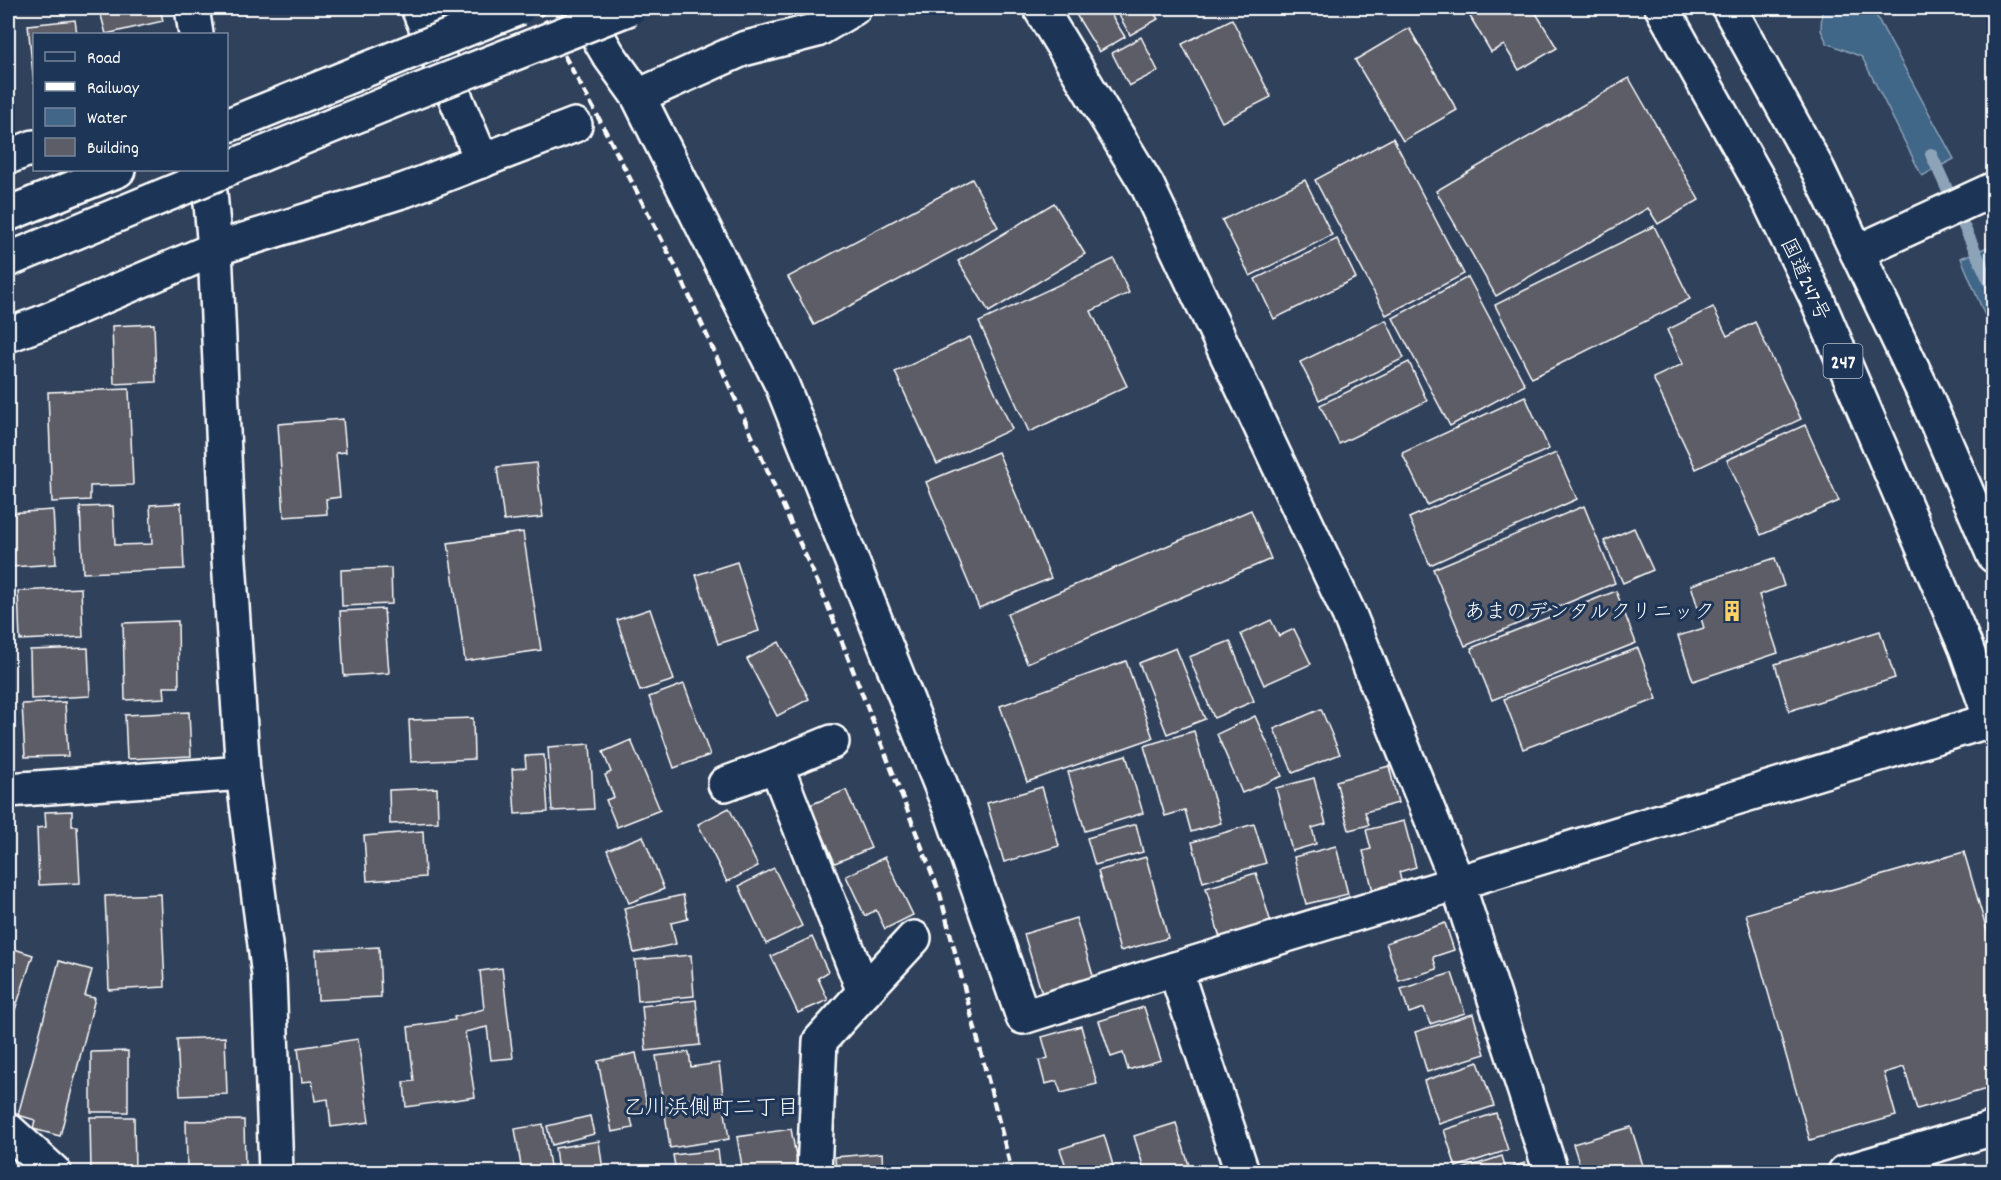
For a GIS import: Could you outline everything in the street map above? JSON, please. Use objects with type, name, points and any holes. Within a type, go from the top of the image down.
[{"type":"main road","points":[[192,8],[196,33]]},
{"type":"main road","points":[[418,8],[482,161]]},
{"type":"main road","points":[[228,125],[519,8]]},
{"type":"main road","points":[[581,8],[608,54],[638,96],[782,385],[944,794],[1023,1017],[1457,882],[1992,724]]},
{"type":"main road","points":[[228,168],[630,8]]},
{"type":"main road","points":[[638,96],[743,50],[817,30],[854,8]]},
{"type":"main road","points":[[1040,8],[1147,185],[1349,614],[1457,882],[1551,1173]]},
{"type":"main road","name":"国道247号","points":[[1662,8],[1765,192],[1816,297],[1966,648],[1992,724]]},
{"type":"main road","points":[[1729,8],[1818,170],[1925,395],[1994,556]]},
{"type":"main road","points":[[8,335],[215,249],[405,190],[575,125]]},
{"type":"main road","points":[[8,157],[33,147]]},
{"type":"main road","points":[[8,214],[116,171]]},
{"type":"main road","points":[[208,171],[215,249],[228,545],[243,773],[269,976],[276,1173]]},
{"type":"main road","points":[[8,260],[221,171]]},
{"type":"main road","points":[[1857,252],[1985,194]]},
{"type":"main road","points":[[726,784],[832,742]]},
{"type":"main road","points":[[776,765],[864,992]]},
{"type":"main road","points":[[8,790],[243,773]]},
{"type":"main road","points":[[814,1173],[820,1041],[914,938]]},
{"type":"main road","points":[[1175,969],[1242,1173]]},
{"type":"main road","points":[[1845,1173],[1994,1128]]},
{"type":"main road","points":[[8,1130],[54,1173]]},
{"type":"water","points":[[1822,8],[1872,8],[1954,159],[1922,176],[1862,57],[1827,43],[1821,30]]},
{"type":"water","points":[[1990,246],[1994,254],[1993,335],[1961,258]]},
{"type":"building","points":[[99,8],[160,8],[163,21],[106,33]]},
{"type":"building","points":[[1072,8],[1107,8],[1125,37],[1099,52]]},
{"type":"building","points":[[1115,8],[1151,8],[1158,19],[1130,35]]},
{"type":"building","points":[[1465,8],[1533,8],[1557,48],[1519,70],[1504,45],[1491,52]]},
{"type":"building","points":[[1232,19],[1271,97],[1222,122],[1182,44]]},
{"type":"building","points":[[75,20],[77,33],[33,33],[33,74],[28,25]]},
{"type":"building","points":[[1409,28],[1457,110],[1403,141],[1355,60]]},
{"type":"building","points":[[1141,37],[1158,71],[1129,86],[1112,53]]},
{"type":"building","points":[[1629,78],[1699,200],[1658,224],[1648,208],[1496,296],[1436,191]]},
{"type":"building","points":[[1393,138],[1464,274],[1386,315],[1315,180]]},
{"type":"building","points":[[972,179],[998,227],[814,325],[788,277]]},
{"type":"building","points":[[1305,180],[1332,235],[1250,276],[1222,220]]},
{"type":"building","points":[[1054,203],[1085,254],[989,312],[958,261]]},
{"type":"building","points":[[1654,226],[1690,299],[1532,378],[1495,305]]},
{"type":"building","points":[[1337,239],[1356,278],[1274,319],[1255,279]]},
{"type":"building","points":[[1114,259],[1129,293],[1091,311],[1127,386],[1029,432],[979,322]]},
{"type":"building","points":[[1468,277],[1525,385],[1450,426],[1393,318]]},
{"type":"building","points":[[1713,307],[1727,336],[1755,322],[1801,419],[1696,469],[1653,378],[1683,364],[1667,330]]},
{"type":"building","points":[[1386,320],[1404,358],[1319,400],[1300,362]]},
{"type":"building","points":[[154,324],[156,382],[114,384],[112,326]]},
{"type":"building","points":[[970,337],[1012,429],[937,464],[895,372]]},
{"type":"building","points":[[1409,362],[1427,401],[1339,444],[1320,405]]},
{"type":"building","points":[[129,389],[133,485],[90,486],[90,500],[52,502],[48,392]]},
{"type":"building","points":[[1525,396],[1549,449],[1427,505],[1402,453]]},
{"type":"building","points":[[343,419],[346,452],[336,453],[340,497],[326,499],[327,514],[284,517],[278,424]]},
{"type":"building","points":[[1805,425],[1839,501],[1761,535],[1727,460]]},
{"type":"building","points":[[998,452],[1051,578],[979,608],[926,482]]},
{"type":"building","points":[[1556,453],[1577,499],[1430,565],[1409,518]]},
{"type":"building","points":[[536,463],[543,517],[504,521],[497,467]]},
{"type":"building","points":[[181,503],[184,569],[83,573],[80,507],[113,506],[115,545],[152,544],[150,505]]},
{"type":"building","points":[[1584,506],[1615,583],[1465,646],[1433,569]]},
{"type":"building","points":[[53,510],[56,564],[11,567],[8,513]]},
{"type":"building","points":[[1251,510],[1271,559],[1027,663],[1007,614]]},
{"type":"building","points":[[1634,528],[1653,570],[1623,583],[1604,541]]},
{"type":"building","points":[[523,532],[541,650],[465,661],[448,543]]},
{"type":"building","name":"あまのデンタルクリニック","points":[[1775,558],[1784,586],[1759,595],[1778,653],[1693,681],[1678,636],[1704,628],[1691,585]]},
{"type":"building","points":[[737,562],[759,631],[718,644],[696,575]]},
{"type":"building","points":[[391,568],[392,604],[342,606],[341,570]]},
{"type":"building","points":[[81,588],[83,637],[20,640],[18,591]]},
{"type":"building","points":[[1616,591],[1636,643],[1492,700],[1471,648]]},
{"type":"building","points":[[384,609],[389,673],[344,676],[340,611]]},
{"type":"building","points":[[650,609],[674,680],[640,691],[617,620]]},
{"type":"building","points":[[1271,620],[1279,636],[1294,629],[1311,664],[1264,685],[1241,634]]},
{"type":"building","points":[[178,621],[179,687],[164,687],[165,698],[125,700],[123,623]]},
{"type":"building","points":[[1880,631],[1895,678],[1789,711],[1775,664]]},
{"type":"building","points":[[1230,641],[1254,701],[1214,718],[1189,657]]},
{"type":"building","points":[[779,642],[809,699],[777,716],[747,659]]},
{"type":"building","points":[[88,648],[90,696],[31,699],[30,650]]},
{"type":"building","points":[[1176,648],[1205,719],[1167,734],[1139,663]]},
{"type":"building","points":[[1638,648],[1657,699],[1523,749],[1504,699]]},
{"type":"building","points":[[1126,661],[1153,738],[1027,782],[1000,706]]},
{"type":"building","points":[[684,684],[710,755],[674,768],[649,697]]},
{"type":"building","points":[[65,702],[68,756],[25,757],[22,704]]},
{"type":"building","points":[[1321,709],[1340,754],[1293,773],[1274,729]]},
{"type":"building","points":[[189,712],[191,756],[127,759],[125,715]]},
{"type":"building","points":[[1255,716],[1282,776],[1242,793],[1217,734]]},
{"type":"building","points":[[473,718],[474,759],[411,762],[409,720]]},
{"type":"building","points":[[1194,731],[1221,823],[1191,832],[1185,810],[1165,816],[1144,746]]},
{"type":"building","points":[[631,740],[660,810],[617,827],[606,800],[614,797],[605,775],[611,772],[603,752]]},
{"type":"building","points":[[590,744],[594,809],[552,811],[548,747]]},
{"type":"building","points":[[544,755],[548,812],[515,814],[512,769],[526,768],[525,756]]},
{"type":"building","points":[[1126,755],[1143,813],[1085,831],[1068,772]]},
{"type":"building","points":[[1389,766],[1398,803],[1365,812],[1369,825],[1349,830],[1336,781]]},
{"type":"building","points":[[1314,778],[1326,824],[1312,828],[1316,844],[1292,851],[1276,788]]},
{"type":"building","points":[[1042,787],[1059,846],[1004,862],[987,803]]},
{"type":"building","points":[[437,788],[438,822],[390,824],[389,790]]},
{"type":"building","points":[[846,790],[871,848],[835,863],[810,805]]},
{"type":"building","points":[[729,808],[758,866],[727,882],[698,824]]},
{"type":"building","points":[[72,811],[72,826],[77,826],[80,883],[39,885],[37,828],[46,827],[45,812]]},
{"type":"building","points":[[1404,821],[1416,867],[1399,872],[1402,884],[1373,891],[1363,851],[1371,849],[1366,830]]},
{"type":"building","points":[[1136,824],[1143,852],[1095,865],[1087,838]]},
{"type":"building","points":[[1254,824],[1266,863],[1203,882],[1192,842]]},
{"type":"building","points":[[423,831],[425,877],[367,881],[364,836]]},
{"type":"building","points":[[643,836],[664,889],[629,903],[607,850]]},
{"type":"building","points":[[1336,846],[1348,894],[1306,904],[1294,857]]},
{"type":"building","points":[[1964,852],[1994,955],[1994,1087],[1917,1109],[1904,1067],[1884,1073],[1896,1116],[1810,1140],[1746,914]]},
{"type":"building","points":[[885,857],[913,915],[885,929],[876,910],[865,916],[846,876]]},
{"type":"building","points":[[1146,857],[1168,938],[1120,951],[1098,871]]},
{"type":"building","points":[[774,868],[802,926],[766,944],[739,886]]},
{"type":"building","points":[[1256,873],[1271,923],[1220,938],[1206,888]]},
{"type":"building","points":[[161,894],[165,987],[109,990],[105,896]]},
{"type":"building","points":[[683,895],[688,919],[671,923],[676,944],[634,953],[624,908]]},
{"type":"building","points":[[1076,918],[1094,979],[1042,994],[1024,934]]},
{"type":"building","points":[[1445,923],[1454,950],[1433,957],[1437,969],[1399,981],[1386,943]]},
{"type":"building","points":[[812,937],[828,972],[818,978],[828,1000],[798,1013],[771,956]]},
{"type":"building","points":[[8,947],[33,955],[15,1010],[8,1007]]},
{"type":"building","points":[[379,947],[381,997],[318,1000],[316,950]]},
{"type":"building","points":[[691,955],[694,996],[638,1001],[635,960]]},
{"type":"building","points":[[59,961],[92,970],[85,996],[95,998],[60,1136],[33,1129],[35,1120],[18,1115]]},
{"type":"building","points":[[502,968],[513,1058],[491,1060],[487,1027],[465,1032],[475,1097],[406,1107],[404,1082],[414,1081],[408,1027],[455,1020],[454,1017],[484,1009],[480,971]]},
{"type":"building","points":[[1452,973],[1465,1013],[1430,1024],[1424,1008],[1409,1013],[1401,989]]},
{"type":"building","points":[[696,1000],[700,1045],[646,1051],[642,1006]]},
{"type":"building","points":[[1144,1007],[1161,1060],[1128,1070],[1123,1053],[1111,1057],[1099,1021]]},
{"type":"building","points":[[1473,1014],[1485,1054],[1427,1072],[1415,1032]]},
{"type":"building","points":[[1081,1026],[1097,1084],[1061,1093],[1057,1081],[1045,1084],[1039,1061],[1048,1058],[1042,1037]]},
{"type":"building","points":[[225,1037],[227,1094],[180,1096],[177,1039]]},
{"type":"building","points":[[358,1039],[369,1122],[331,1127],[328,1099],[315,1101],[312,1081],[302,1082],[298,1048]]},
{"type":"building","points":[[128,1051],[128,1112],[91,1112],[91,1052]]},
{"type":"building","points":[[689,1052],[691,1067],[719,1063],[723,1094],[663,1102],[656,1056]]},
{"type":"building","points":[[636,1053],[648,1110],[630,1114],[633,1128],[612,1132],[598,1061]]},
{"type":"building","points":[[1478,1062],[1494,1106],[1439,1124],[1424,1081]]},
{"type":"building","points":[[723,1099],[729,1139],[670,1148],[664,1107]]},
{"type":"building","points":[[1496,1113],[1508,1150],[1456,1167],[1444,1130]]},
{"type":"building","points":[[590,1116],[594,1134],[552,1145],[547,1126]]},
{"type":"building","points":[[90,1117],[134,1117],[135,1172],[91,1172]]},
{"type":"building","points":[[244,1120],[245,1167],[187,1167],[186,1121]]},
{"type":"building","points":[[1176,1123],[1191,1172],[1145,1172],[1134,1136]]},
{"type":"building","points":[[543,1124],[551,1172],[522,1172],[515,1129]]},
{"type":"building","points":[[1631,1127],[1645,1172],[1582,1172],[1573,1144]]},
{"type":"building","points":[[791,1129],[799,1172],[743,1172],[737,1137]]},
{"type":"building","points":[[1104,1135],[1115,1172],[1068,1172],[1060,1149]]},
{"type":"building","points":[[599,1141],[603,1171],[558,1172],[555,1148]]},
{"type":"building","points":[[718,1150],[721,1172],[676,1172],[673,1155]]},
{"type":"building","points":[[882,1153],[883,1172],[836,1172],[835,1157]]},
{"type":"building","points":[[1502,1156],[1506,1169],[1525,1163],[1529,1172],[1459,1172],[1459,1170]]},
{"type":"building","points":[[1966,1164],[1968,1172],[1938,1172]]},
{"type":"waterway","points":[[1931,154],[1994,292]]},
{"type":"railway","points":[[538,8],[596,113],[678,271],[828,606],[940,894],[1012,1172]]},
{"type":"place","name":"あまのデンタルクリニック","points":[[1732,611]]},
{"type":"district","name":"乙川浜側町二丁目","points":[[711,1106]]}]
